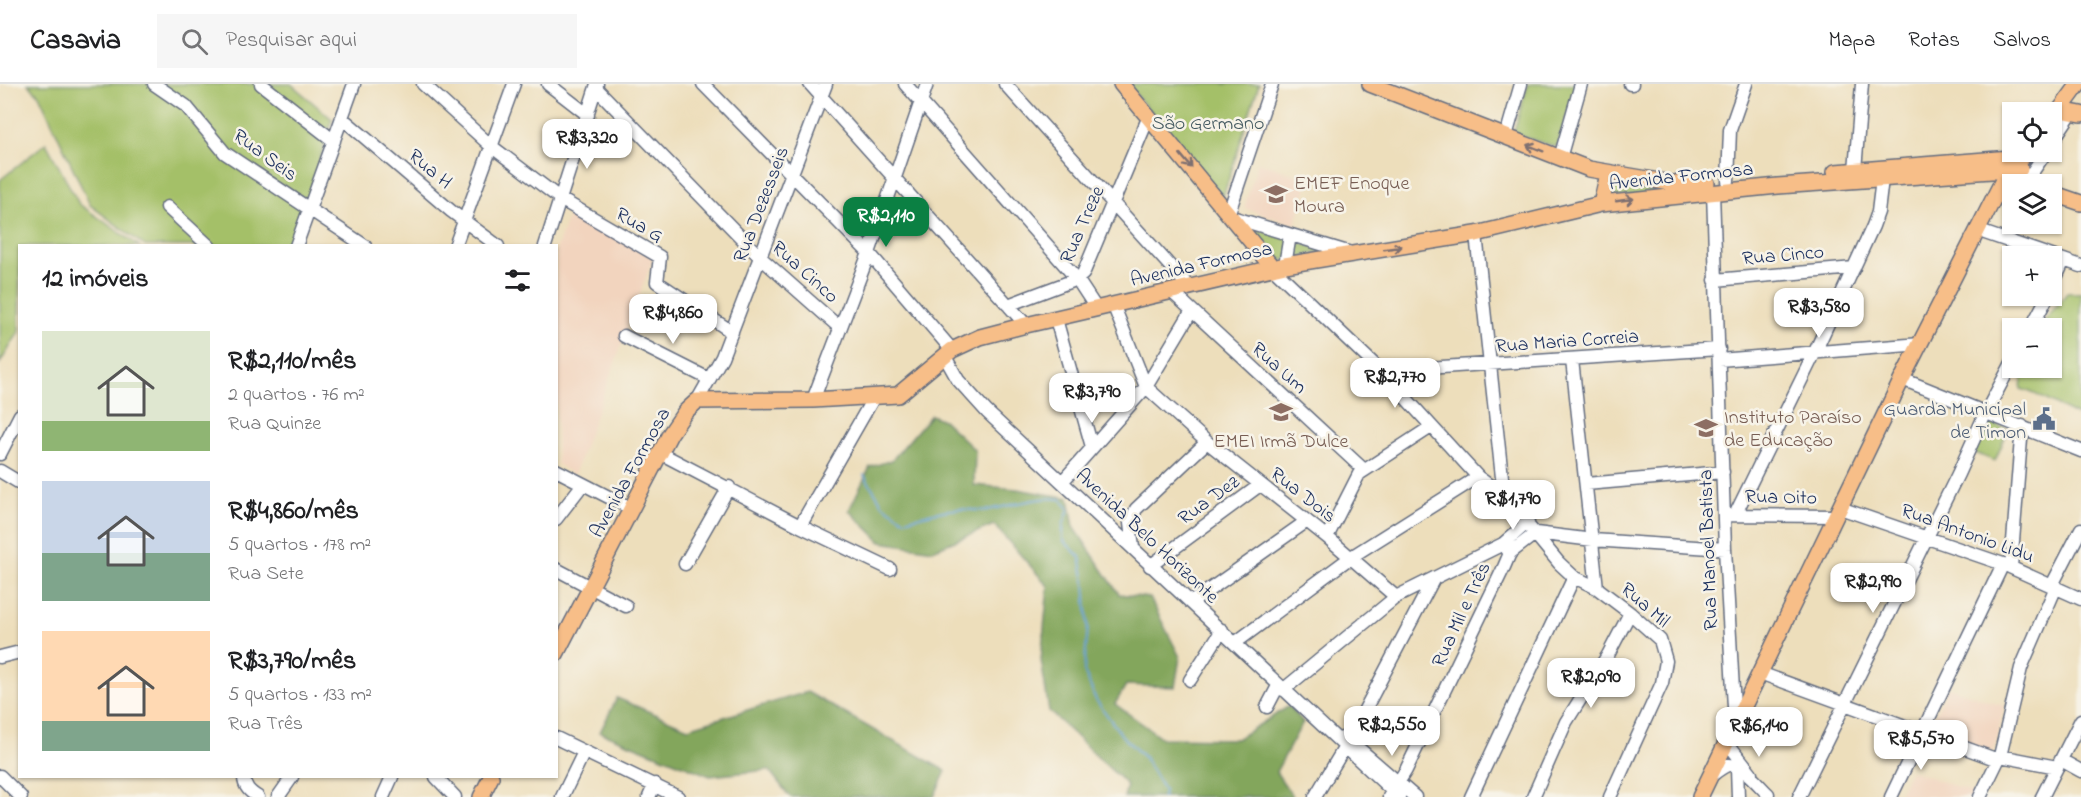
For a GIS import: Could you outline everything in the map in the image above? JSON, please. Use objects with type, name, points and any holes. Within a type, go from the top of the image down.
[{"type":"main road","points":[[1121,84],[1232,215],[1279,266]]},
{"type":"main road","name":"Avenida Formosa","points":[[1370,84],[1401,89],[1506,136],[1589,169],[1672,189],[1713,192],[1777,182],[1831,177],[1882,179],[2022,167]]},
{"type":"main road","points":[[2068,113],[2071,84]]},
{"type":"main road","points":[[1942,302],[1985,233],[2022,167]]},
{"type":"main road","points":[[1700,797],[1902,380],[1942,302],[2022,167]]},
{"type":"main road","name":"Avenida Formosa","points":[[1831,177],[1855,170],[2022,167]]},
{"type":"main road","points":[[1601,204],[1608,174]]},
{"type":"main road","name":"Avenida Formosa","points":[[558,650],[660,453],[685,412],[697,401],[813,400],[874,397],[904,392],[948,352],[980,337],[1096,308],[1279,266],[1476,234],[1672,189],[1728,181],[1777,182]]},
{"type":"main road","points":[[2062,196],[2081,203]]},
{"type":"main road","points":[[481,797],[490,778]]},
{"type":"street","name":"Rua Seis","points":[[154,84],[186,106],[225,153],[362,244]]},
{"type":"street","points":[[261,84],[334,141]]},
{"type":"street","points":[[297,244],[354,84]]},
{"type":"street","points":[[423,84],[491,146],[562,200]]},
{"type":"street","points":[[456,244],[514,84]]},
{"type":"street","points":[[548,84],[588,115]]},
{"type":"street","name":"Avenida Belo Horizonte","points":[[703,84],[869,253],[948,352],[969,394],[1281,688],[1346,743],[1394,791],[1415,797]]},
{"type":"street","points":[[810,84],[823,90],[895,180],[1026,325]]},
{"type":"street","points":[[905,84],[1077,279],[1096,308]]},
{"type":"street","points":[[813,400],[869,253],[927,84]]},
{"type":"street","points":[[1005,84],[1191,288]]},
{"type":"street","points":[[1272,84],[1232,215],[1352,254]]},
{"type":"street","points":[[1506,136],[1521,84]]},
{"type":"street","points":[[1560,158],[1581,84]]},
{"type":"street","points":[[1728,181],[1730,130],[1746,84]]},
{"type":"street","points":[[1855,170],[1862,84]]},
{"type":"street","points":[[546,244],[562,200],[597,86]]},
{"type":"street","name":"Rua Cinco","points":[[597,86],[761,258],[840,328]]},
{"type":"street","name":"Rua Dezesseis","points":[[697,401],[732,332],[793,175],[823,90]]},
{"type":"street","name":"Rua Treze","points":[[1008,304],[1077,279],[1090,263],[1149,116]]},
{"type":"street","name":"Rua H","points":[[342,118],[465,222],[495,244]]},
{"type":"street","points":[[1730,515],[1814,354],[1854,268],[1878,212],[1882,179]]},
{"type":"street","name":"Rua Manoel Batista","points":[[1713,192],[1723,472],[1730,515],[1725,549],[1735,725]]},
{"type":"street","name":"Rua G","points":[[562,200],[660,257],[657,282],[732,332]]},
{"type":"street","points":[[167,207],[207,244]]},
{"type":"street","points":[[1985,233],[2081,266]]},
{"type":"street","points":[[1476,234],[1504,496]]},
{"type":"street","points":[[1279,266],[1290,235]]},
{"type":"street","points":[[2062,264],[2064,260]]},
{"type":"street","name":"Rua Mil","points":[[1279,266],[1381,371],[1478,477],[1504,496],[1528,522],[1548,551],[1574,576],[1597,588],[1660,640],[1666,661],[1657,696],[1610,797]]},
{"type":"street","name":"Rua Cinco","points":[[1715,280],[1854,268]]},
{"type":"street","name":"Rua Um","points":[[1172,291],[1191,312],[1364,470]]},
{"type":"street","name":"Rua Dois","points":[[1113,304],[1146,387],[1207,442],[1327,537],[1396,597]]},
{"type":"street","points":[[1062,482],[1146,387],[1191,312]]},
{"type":"street","points":[[1056,319],[1092,447]]},
{"type":"street","points":[[624,336],[709,379]]},
{"type":"street","name":"Rua Maria Correia","points":[[1381,371],[1719,354],[1814,354],[1921,344]]},
{"type":"street","points":[[1572,360],[1597,588]]},
{"type":"street","points":[[1799,797],[2004,378]]},
{"type":"street","points":[[1902,380],[2081,451]]},
{"type":"street","points":[[800,526],[874,397]]},
{"type":"street","points":[[0,454],[18,419]]},
{"type":"street","points":[[1891,797],[2007,566],[2022,426]]},
{"type":"street","points":[[1327,537],[1364,470],[1431,427]]},
{"type":"street","points":[[1133,548],[1130,523],[1136,510],[1207,442]]},
{"type":"street","points":[[660,453],[800,526],[890,569]]},
{"type":"street","points":[[0,471],[18,482]]},
{"type":"street","points":[[558,471],[632,509]]},
{"type":"street","points":[[1586,484],[1723,472]]},
{"type":"street","points":[[1235,643],[1351,557],[1478,477]]},
{"type":"street","name":"Avenida Formosa","points":[[558,516],[583,484]]},
{"type":"street","name":"Rua Dez","points":[[1150,566],[1260,485]]},
{"type":"street","points":[[685,564],[729,487]]},
{"type":"street","name":"Rua Oito","points":[[1730,515],[1838,512]]},
{"type":"street","name":"Rua Antonio Lidu","points":[[1838,512],[1928,536],[2007,566],[2081,599]]},
{"type":"street","points":[[1192,602],[1306,521]]},
{"type":"street","name":"Rua Mil e Três","points":[[1394,791],[1442,698],[1506,548],[1528,522]]},
{"type":"street","points":[[1980,797],[1999,758],[2021,668],[2054,586],[2081,530]]},
{"type":"street","points":[[1506,548],[1536,533],[1593,540],[1725,549]]},
{"type":"street","name":"Rua Mil e Três","points":[[1267,707],[1281,688],[1396,597],[1434,578],[1506,548]]},
{"type":"street","points":[[558,570],[626,606]]},
{"type":"street","points":[[1471,797],[1574,576]]},
{"type":"street","name":"Rua Mil e Três","points":[[1315,797],[1434,578]]},
{"type":"street","points":[[1533,797],[1566,722],[1608,655],[1630,613]]},
{"type":"street","points":[[1190,681],[1222,630]]},
{"type":"street","points":[[0,657],[18,652]]},
{"type":"street","points":[[1760,673],[1999,758],[2059,764],[2081,771]]},
{"type":"street","points":[[2042,797],[2081,720]]},
{"type":"street","points":[[558,739],[678,797]]},
{"type":"street","points":[[1726,741],[1769,795]]},
{"type":"street","points":[[562,797],[584,752]]},
{"type":"street","points":[[1710,776],[1728,765],[1737,768],[1769,795]]},
{"type":"street","points":[[1737,768],[1738,797]]},
{"type":"street","points":[[0,776],[21,797]]},
{"type":"street","points":[[244,778],[250,792],[258,797]]},
{"type":"street","points":[[279,797],[291,778]]},
{"type":"street","points":[[382,797],[392,778]]},
{"type":"street","points":[[437,778],[455,797]]},
{"type":"street","points":[[649,797],[655,784]]},
{"type":"shaded area","name":"EMEF Enoque Moura","points":[[1258,162],[1309,180],[1295,225],[1244,208]]},
{"type":"shaded area","points":[[570,212],[653,258],[574,475],[558,465],[558,245]]},
{"type":"shaded area","points":[[1948,687],[2004,706],[1994,752],[1928,730]]},
{"type":"shaded area","points":[[1910,770],[1976,794],[1974,797],[1898,797]]},
{"type":"green space","points":[[28,84],[291,84],[332,119],[295,244],[142,244],[90,205],[39,95]]},
{"type":"green space","name":"São Germano","points":[[1127,84],[1259,84],[1223,197]]},
{"type":"green space","points":[[1528,84],[1577,84],[1557,147],[1513,134]]},
{"type":"green space","points":[[46,143],[79,204],[136,244],[18,244],[18,334],[0,363],[0,180]]},
{"type":"green space","points":[[1618,180],[1666,187],[1667,193],[1616,197],[1611,191],[1612,185]]},
{"type":"green space","points":[[1253,228],[1326,251],[1280,261]]},
{"type":"green space","points":[[2067,293],[2081,293],[2081,417],[2036,394],[2021,389],[2022,378],[2062,378],[2062,318],[2047,318],[2057,306],[2062,306],[2062,299]]},
{"type":"green space","points":[[931,415],[943,420],[975,450],[974,485],[1017,489],[1069,498],[1074,527],[1119,594],[1150,598],[1180,657],[1175,687],[1126,685],[1115,704],[1162,738],[1237,739],[1289,706],[1303,722],[1276,772],[1293,797],[1124,797],[1127,785],[1049,711],[1041,660],[1048,586],[994,525],[933,550],[881,542],[849,510],[870,467],[892,460]]},
{"type":"green space","points":[[1987,421],[2008,430],[1995,461],[1973,452]]},
{"type":"green space","points":[[807,692],[946,771],[934,797],[790,797],[769,770],[710,776],[600,732],[617,698],[688,728]]},
{"type":"waterway","points":[[864,475],[883,505],[905,520],[946,510],[985,511],[1033,500],[1061,499],[1069,509],[1063,525],[1063,540],[1080,557],[1085,582],[1088,626],[1084,671],[1096,700],[1123,737],[1144,757],[1164,790],[1163,797]]},
{"type":"place","name":"EMEF Enoque Moura","points":[[1276,194]]},
{"type":"place","name":"EMEI Irmã Dulce","points":[[1281,412]]},
{"type":"place","name":"Guarda Municipal de Timon","points":[[2044,419]]},
{"type":"place","name":"Instituto Paraíso de Educação","points":[[1706,428]]}]
